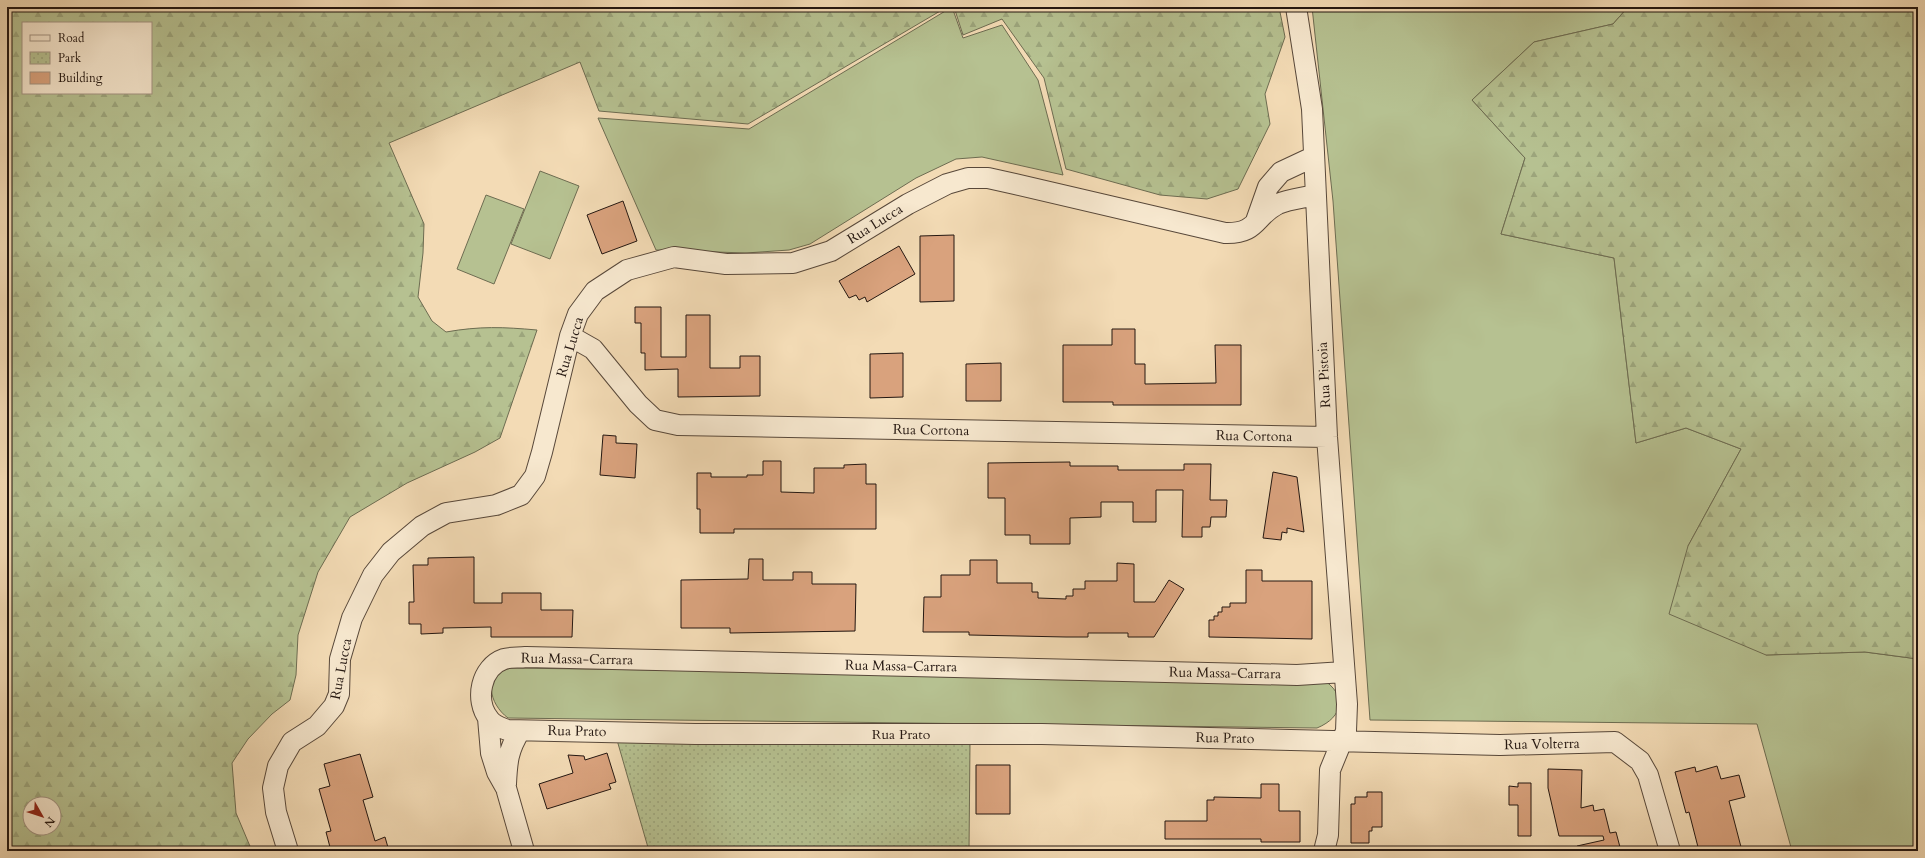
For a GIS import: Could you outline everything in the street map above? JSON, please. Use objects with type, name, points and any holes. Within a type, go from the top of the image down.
[{"type":"street","name":"Rua Pistoia","points":[[1296,7],[1312,109],[1327,437],[1347,704],[1346,731],[1330,770],[1328,835],[1324,851]]},
{"type":"street","points":[[1256,222],[1268,187],[1272,182],[1281,172],[1313,157]]},
{"type":"street","name":"Rua Lucca","points":[[288,851],[276,812],[273,788],[278,766],[292,742],[316,726],[334,706],[339,694],[340,659],[352,618],[373,575],[391,552],[422,526],[446,513],[496,505],[521,494],[535,476],[570,336],[578,314],[595,292],[627,270],[674,257],[726,264],[793,263],[831,251],[908,204],[959,179],[988,178],[1216,232],[1243,232],[1278,204],[1287,200],[1315,195]]},
{"type":"street","name":"Rua Cortona","points":[[570,336],[593,349],[638,404],[656,420],[678,425],[1327,437]]},
{"type":"street","name":"Rua Massa-Carrara","points":[[488,718],[480,696],[482,684],[493,666],[504,659],[526,657],[1289,674],[1344,672]]},
{"type":"street","points":[[488,718],[491,753],[497,772],[506,788],[524,851]]},
{"type":"street","name":"Rua Prato","points":[[488,718],[496,726],[506,730],[703,734],[1050,734],[1341,742]]},
{"type":"street","points":[[506,788],[507,759],[511,746],[520,730]]},
{"type":"street","name":"Rua Volterra","points":[[1341,742],[1396,741],[1500,745],[1615,742],[1640,761],[1648,776],[1670,851]]},
{"type":"green space","points":[[7,7],[947,7],[748,124],[599,111],[580,62],[389,143],[424,224],[423,253],[418,297],[432,321],[446,332],[492,328],[537,330],[500,438],[475,452],[407,483],[350,517],[318,572],[298,635],[296,675],[290,700],[272,714],[248,739],[232,763],[236,813],[252,851],[7,851]]},
{"type":"green space","points":[[952,7],[963,38],[1002,25],[1038,80],[1063,175],[982,157],[956,159],[916,178],[810,244],[789,250],[746,253],[656,250],[598,118],[749,129]]},
{"type":"green space","points":[[954,7],[1279,7],[1285,37],[1265,94],[1270,124],[1238,189],[1207,199],[1160,195],[1066,169],[1044,78],[1002,19],[963,35]]},
{"type":"green space","points":[[1312,7],[1628,7],[1613,24],[1534,42],[1472,100],[1525,158],[1501,234],[1614,258],[1636,443],[1686,428],[1741,449],[1688,546],[1766,655],[1865,652],[1918,659],[1918,851],[1792,851],[1757,724],[1370,720],[1333,201]]},
{"type":"green space","points":[[1628,7],[1918,7],[1918,659],[1865,652],[1766,655],[1669,614],[1688,546],[1741,449],[1686,428],[1636,443],[1614,258],[1501,234],[1525,158],[1472,100],[1534,42],[1613,24]]},
{"type":"green space","points":[[540,171],[579,186],[550,259],[511,244]]},
{"type":"green space","points":[[486,195],[524,209],[494,284],[457,269]]},
{"type":"green space","points":[[511,668],[1322,679],[1336,691],[1339,698],[1339,705],[1333,718],[1317,728],[508,718],[496,705],[493,698],[492,683],[496,676],[502,671]]},
{"type":"green space","points":[[617,740],[970,744],[969,851],[649,851]]},
{"type":"building","points":[[623,201],[637,241],[602,254],[587,215]]},
{"type":"building","points":[[954,235],[954,301],[920,302],[920,236]]},
{"type":"building","points":[[899,246],[915,274],[867,302],[865,297],[859,300],[856,295],[849,298],[839,281]]},
{"type":"building","points":[[635,307],[661,307],[661,357],[686,357],[686,315],[710,315],[710,368],[740,368],[740,356],[760,356],[760,396],[678,397],[678,369],[645,370],[645,353],[641,353],[641,323],[635,323]]},
{"type":"building","points":[[1112,329],[1135,329],[1135,364],[1145,364],[1145,384],[1216,383],[1215,345],[1241,345],[1241,405],[1113,405],[1113,402],[1063,402],[1063,345],[1112,345]]},
{"type":"building","points":[[903,353],[903,397],[870,398],[870,354]]},
{"type":"building","points":[[1001,363],[1001,401],[966,401],[966,364]]},
{"type":"building","points":[[603,435],[616,436],[616,443],[637,444],[635,478],[600,475]]},
{"type":"building","points":[[763,461],[781,461],[781,492],[814,493],[814,468],[844,468],[844,465],[866,464],[866,484],[876,484],[876,529],[734,529],[734,533],[700,533],[700,509],[697,509],[697,473],[711,473],[711,477],[747,477],[747,475],[763,475]]},
{"type":"building","points":[[1070,462],[1070,466],[1118,466],[1118,470],[1184,470],[1184,464],[1211,464],[1210,500],[1227,500],[1226,517],[1211,517],[1210,527],[1202,527],[1202,537],[1182,537],[1183,490],[1156,490],[1156,522],[1133,522],[1133,502],[1101,502],[1101,517],[1070,518],[1070,544],[1030,544],[1030,535],[1005,535],[1005,498],[988,498],[988,463]]},
{"type":"building","points":[[1273,472],[1297,477],[1304,532],[1287,528],[1287,533],[1282,532],[1281,540],[1263,538]]},
{"type":"building","points":[[474,557],[474,603],[502,603],[502,593],[541,593],[541,610],[573,610],[572,637],[491,637],[491,627],[443,628],[443,633],[421,634],[421,624],[409,624],[409,602],[414,602],[413,565],[428,565],[428,558]]},
{"type":"building","points":[[749,559],[763,559],[763,580],[793,580],[793,572],[812,572],[812,584],[856,584],[855,631],[730,633],[730,628],[681,628],[681,580],[748,579]]},
{"type":"building","points":[[970,560],[997,560],[997,583],[1032,583],[1032,592],[1038,592],[1038,598],[1066,599],[1066,596],[1073,596],[1073,589],[1085,589],[1085,581],[1117,581],[1117,563],[1134,564],[1134,602],[1155,602],[1169,580],[1184,589],[1154,637],[1128,637],[1128,633],[1088,633],[1088,637],[1066,637],[969,635],[969,632],[923,632],[924,597],[941,597],[941,575],[970,575]]},
{"type":"building","points":[[1246,570],[1262,570],[1262,581],[1312,581],[1312,639],[1209,637],[1209,620],[1214,620],[1214,616],[1218,616],[1218,612],[1222,612],[1222,607],[1230,607],[1230,603],[1246,603]]},
{"type":"building","points":[[607,753],[616,782],[609,784],[611,789],[547,809],[539,784],[573,773],[568,755],[584,756],[585,760]]},
{"type":"building","points":[[360,754],[373,797],[363,800],[375,841],[385,837],[389,851],[331,851],[326,832],[331,831],[319,789],[330,786],[324,764]]},
{"type":"building","points":[[976,765],[1010,765],[1010,814],[976,814]]},
{"type":"building","points":[[1717,766],[1721,779],[1739,775],[1745,797],[1729,801],[1741,847],[1727,851],[1699,851],[1689,812],[1686,813],[1675,772],[1695,767],[1696,772]]},
{"type":"building","points":[[1548,769],[1582,770],[1581,808],[1593,805],[1594,811],[1604,809],[1610,833],[1616,832],[1621,851],[1577,851],[1577,846],[1604,840],[1603,836],[1559,836],[1548,788]]},
{"type":"building","points":[[1518,783],[1531,783],[1531,836],[1518,836],[1518,805],[1509,805],[1509,786],[1518,787]]},
{"type":"building","points":[[1261,784],[1279,784],[1279,811],[1300,811],[1300,842],[1261,842],[1261,839],[1165,839],[1165,821],[1207,821],[1207,800],[1214,800],[1214,797],[1261,798]]},
{"type":"building","points":[[1367,792],[1382,792],[1382,827],[1372,827],[1372,831],[1369,831],[1369,843],[1351,843],[1351,804],[1355,804],[1355,797],[1367,797]]}]
